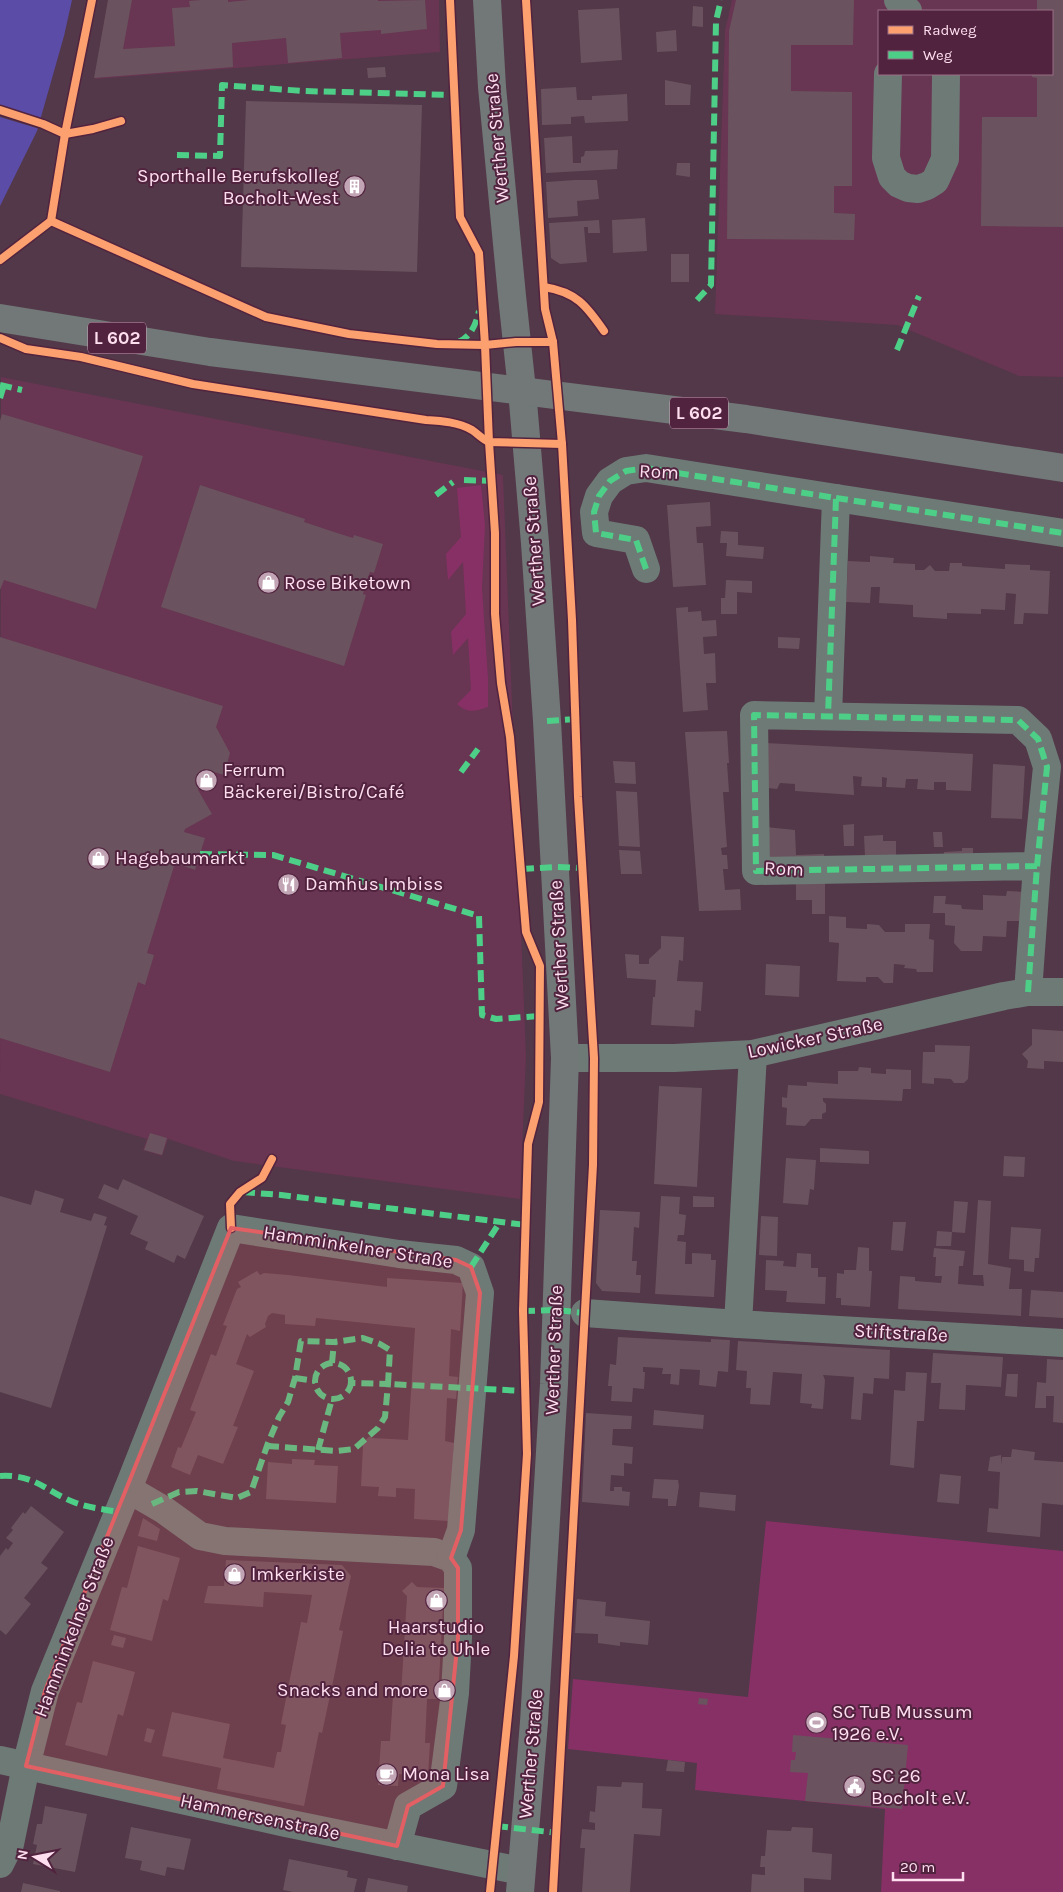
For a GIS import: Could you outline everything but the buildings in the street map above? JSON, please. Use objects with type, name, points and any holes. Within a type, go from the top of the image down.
[{"type":"main road","name":"Werther Straße","points":[[487,0],[492,87],[522,390],[547,721],[564,1058],[553,1394],[534,1722],[520,1881]]},
{"type":"main road","name":"L 602","points":[[6,320],[210,352],[746,419],[1063,468]]},
{"type":"street","points":[[898,0],[907,10]]},
{"type":"street","points":[[888,75],[886,158],[888,167],[892,177],[899,184],[908,188],[918,189],[935,181],[945,159],[946,75]]},
{"type":"street","name":"Rom","points":[[646,570],[636,540],[596,533],[594,512],[599,496],[610,481],[626,472],[646,468],[1063,533]]},
{"type":"street","points":[[828,716],[836,498]]},
{"type":"street","name":"Rom","points":[[1028,992],[1037,866],[1048,767],[1038,739],[1018,720],[754,715],[756,871],[1037,866]]},
{"type":"street","name":"Lowicker Straße","points":[[564,1058],[674,1058],[753,1054],[1028,992],[1063,992]]},
{"type":"street","points":[[738,1324],[753,1054]]},
{"type":"street","name":"Hamminkelner Straße","points":[[0,1864],[10,1844],[13,1763],[45,1691],[128,1489],[231,1228],[399,1254],[456,1260],[472,1267],[480,1293],[461,1530],[451,1558]]},
{"type":"street","name":"Stiftstraße","points":[[585,1313],[1063,1343]]},
{"type":"street","points":[[128,1489],[164,1510],[200,1536],[226,1542],[434,1552],[451,1558],[458,1568],[458,1638],[453,1714],[443,1786],[408,1806],[397,1846]]},
{"type":"street","name":"Hammersenstraße","points":[[13,1763],[397,1846],[520,1881]]},
{"type":"highlighted area","points":[[231,1228],[456,1260],[471,1267],[480,1293],[461,1530],[451,1558],[458,1568],[458,1638],[443,1786],[408,1806],[397,1846],[26,1766],[45,1691]]},
{"type":"shaded area","points":[[0,0],[72,0],[64,36],[37,131],[0,206]]},
{"type":"shaded area","points":[[108,0],[439,0],[440,52],[95,79]]},
{"type":"shaded area","points":[[732,0],[1063,0],[1063,377],[1019,376],[897,325],[715,314],[725,30]]},
{"type":"shaded area","points":[[1,377],[503,475],[526,1056],[520,1199],[234,1161],[168,1139],[162,1156],[143,1150],[147,1139],[0,1094]]},
{"type":"shaded area","points":[[481,485],[485,525],[482,588],[488,707],[472,711],[457,704],[471,690],[468,638],[453,655],[451,632],[466,614],[463,562],[448,580],[446,554],[461,537],[457,488]]},
{"type":"shaded area","name":"SC TuB Mussum 1926 e.V.","points":[[766,1521],[1063,1551],[1063,1892],[881,1892],[885,1809],[695,1790],[697,1763],[568,1749],[573,1679],[748,1697]]},
{"type":"pier","points":[[0,106],[43,119],[40,129],[0,117]]},
{"type":"marked path","points":[[697,300],[711,285],[716,21],[721,0]]},
{"type":"marked path","points":[[177,155],[220,156],[222,85],[303,91],[453,95]]},
{"type":"marked path","points":[[897,350],[919,296]]},
{"type":"marked path","points":[[458,342],[463,340],[472,330],[479,311]]},
{"type":"marked path","points":[[0,385],[22,390]]},
{"type":"marked path","points":[[0,398],[4,385]]},
{"type":"marked path","points":[[646,569],[636,540],[596,533],[594,512],[599,496],[610,481],[626,471],[646,468],[836,498],[828,716]]},
{"type":"marked path","points":[[464,480],[493,481]]},
{"type":"marked path","points":[[436,495],[453,482]]},
{"type":"marked path","points":[[836,498],[1063,533]]},
{"type":"marked path","points":[[1028,992],[1037,866],[1047,767],[1038,739],[1018,720],[754,715],[756,871],[1037,866]]},
{"type":"marked path","points":[[547,721],[576,719]]},
{"type":"marked path","points":[[461,772],[478,749]]},
{"type":"marked path","points":[[200,854],[273,855],[479,916],[482,1015],[496,1019],[540,1016]]},
{"type":"marked path","points":[[522,869],[583,868]]},
{"type":"marked path","points":[[243,1192],[526,1225]]},
{"type":"marked path","points":[[471,1267],[500,1222]]},
{"type":"marked path","points":[[523,1311],[556,1310],[585,1313]]},
{"type":"marked path","points":[[152,1504],[179,1492],[197,1491],[237,1498],[251,1492],[268,1443],[279,1417],[288,1402],[295,1378],[301,1341],[334,1342],[363,1338],[380,1344],[390,1350],[388,1384],[525,1391]]},
{"type":"marked path","points":[[332,1363],[334,1342]]},
{"type":"marked path","points":[[333,1363],[340,1364],[346,1368],[350,1374],[351,1381],[350,1388],[346,1394],[340,1398],[333,1399],[326,1398],[320,1394],[316,1388],[315,1381],[316,1374],[320,1368],[326,1364],[333,1363]]},
{"type":"marked path","points":[[295,1378],[315,1381]]},
{"type":"marked path","points":[[267,1446],[337,1451],[354,1449],[378,1428],[385,1417],[388,1384],[351,1383]]},
{"type":"marked path","points":[[318,1450],[332,1399]]},
{"type":"marked path","points":[[0,1476],[23,1478],[76,1503],[118,1512]]},
{"type":"marked path","points":[[496,1826],[558,1833]]},
{"type":"cycle path","points":[[0,260],[51,221],[65,134],[92,0]]},
{"type":"cycle path","points":[[51,221],[266,317],[349,334],[437,344],[485,345],[479,253],[460,217],[450,0]]},
{"type":"cycle path","points":[[526,0],[545,309],[553,342],[562,444],[572,620],[578,797],[594,1058],[593,1165],[553,1892]]},
{"type":"cycle path","points":[[0,110],[43,124],[65,134],[121,121]]},
{"type":"cycle path","points":[[544,287],[564,292],[579,301],[592,314],[604,331]]},
{"type":"cycle path","points":[[0,338],[26,349],[81,357],[193,384],[426,420],[444,421],[467,427],[489,442],[562,444]]},
{"type":"cycle path","points":[[490,1892],[514,1656],[527,1454],[523,1311],[528,1144],[539,1102],[540,966],[526,932],[510,737],[501,683],[495,614],[495,533],[485,345],[516,342],[553,342]]},
{"type":"cycle path","points":[[231,1228],[230,1204],[240,1192],[262,1178],[272,1159]]},
{"type":"place","name":"Sporthalle Berufskolleg Bocholt-West","points":[[355,187]]},
{"type":"place","name":"Rose Biketown","points":[[268,583]]},
{"type":"place","name":"Ferrum Bäckerei/Bistro/Café","points":[[207,781]]},
{"type":"place","name":"Hagebaumarkt","points":[[99,858]]},
{"type":"place","name":"Damhus Imbiss","points":[[289,884]]},
{"type":"place","name":"Imkerkiste","points":[[235,1574]]},
{"type":"place","name":"Haarstudio Delia te Uhle","points":[[436,1601]]},
{"type":"place","name":"Snacks and more","points":[[444,1690]]},
{"type":"place","name":"SC TuB Mussum 1926 e.V.","points":[[816,1723]]},
{"type":"place","name":"Mona Lisa","points":[[386,1774]]},
{"type":"place","name":"SC 26 Bocholt e.V.","points":[[855,1787]]}]
